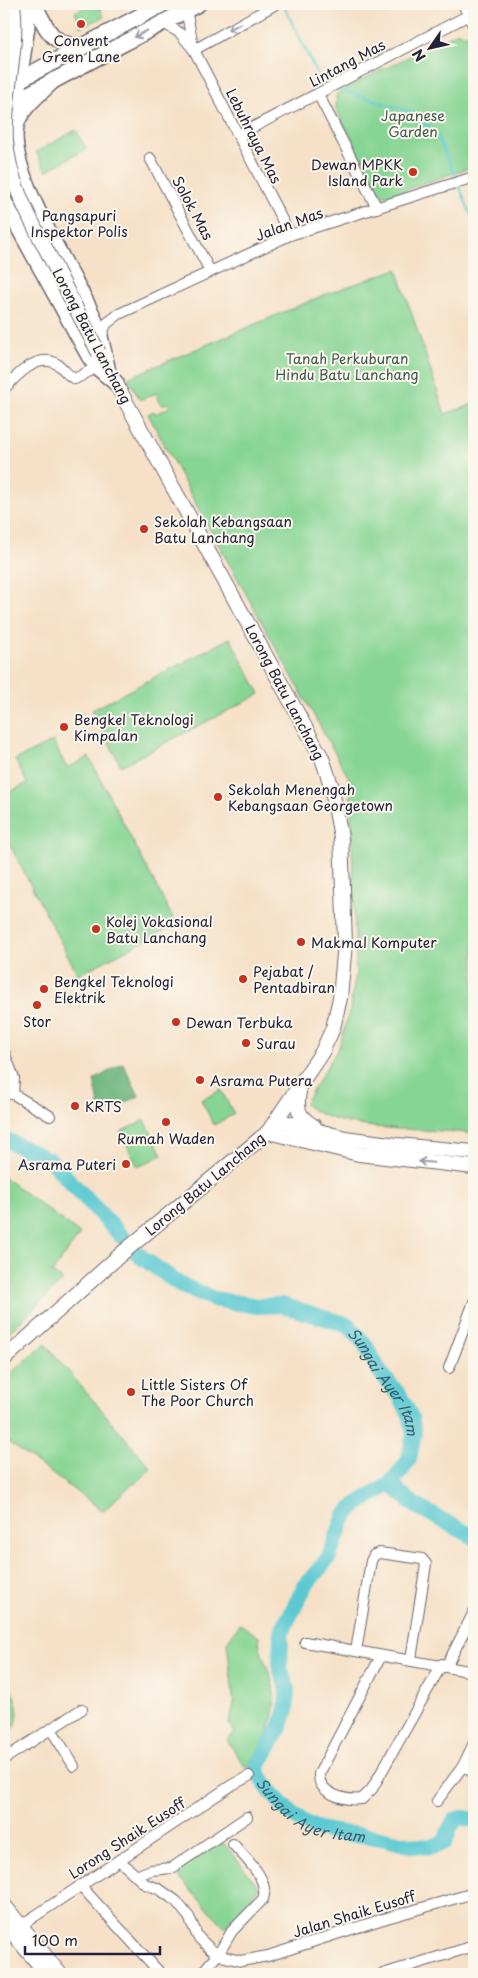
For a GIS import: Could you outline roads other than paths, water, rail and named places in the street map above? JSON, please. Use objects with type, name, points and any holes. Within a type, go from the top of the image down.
[{"type":"highway","points":[[9,93],[27,27],[25,4]]},
{"type":"highway","points":[[34,4],[48,31],[55,39],[66,46],[82,47]]},
{"type":"highway","points":[[9,93],[82,47],[163,4]]},
{"type":"highway","points":[[9,93],[54,80],[192,7]]},
{"type":"highway","points":[[54,80],[27,106],[18,121],[16,140],[19,164],[28,192],[91,312],[101,356]]},
{"type":"highway","points":[[4,192],[6,205],[116,383]]},
{"type":"main road","name":"Lorong Batu Lanchang","points":[[13,4],[16,43],[9,93],[6,140],[14,185],[101,356]]},
{"type":"main road","name":"Lorong Batu Lanchang","points":[[4,1359],[120,1255],[268,1132],[301,1086],[322,1052],[333,1028],[340,998],[344,967],[342,837],[332,785],[322,758],[116,383]]},
{"type":"main road","points":[[301,1086],[296,1106],[299,1114],[305,1121],[328,1134]]},
{"type":"main road","points":[[277,1120],[328,1134],[397,1146],[474,1152]]},
{"type":"main road","points":[[268,1132],[359,1154],[474,1167]]},
{"type":"main road","points":[[4,1905],[60,1974]]},
{"type":"main road","points":[[4,1923],[47,1974]]},
{"type":"street","points":[[194,50],[275,4]]},
{"type":"street","points":[[463,4],[474,27]]},
{"type":"street","name":"Lebuhraya Mas","points":[[192,7],[194,50]]},
{"type":"street","name":"Lintang Mas","points":[[238,135],[469,15]]},
{"type":"street","name":"Lebuhraya Mas","points":[[162,22],[180,33],[194,50],[290,235]]},
{"type":"street","points":[[318,94],[377,208]]},
{"type":"street","name":"Solok Mas","points":[[150,158],[210,271]]},
{"type":"street","name":"Jalan Mas","points":[[101,356],[106,324],[119,314],[290,235],[470,178]]},
{"type":"street","name":"Jalan Mas","points":[[91,312],[98,317],[119,314]]},
{"type":"street","points":[[4,389],[28,367],[43,361],[58,364],[75,379],[101,356]]},
{"type":"street","points":[[4,1052],[14,1078],[8,1093],[50,1116]]},
{"type":"street","points":[[449,1368],[474,1302]]},
{"type":"street","points":[[356,1651],[371,1561],[374,1555],[380,1553],[422,1559],[426,1564],[411,1660]]},
{"type":"street","points":[[381,1656],[318,1774],[319,1782],[323,1788],[336,1795],[350,1799],[362,1798],[372,1789],[474,1612]]},
{"type":"street","points":[[305,1642],[444,1665],[474,1672]]},
{"type":"street","points":[[4,1760],[82,1709]]},
{"type":"street","points":[[51,1730],[74,1766]]},
{"type":"street","points":[[437,1801],[462,1766],[474,1743]]},
{"type":"street","points":[[462,1766],[474,1772]]},
{"type":"street","name":"Lorong Shaik Eusoff","points":[[20,1926],[232,1784],[249,1776]]},
{"type":"street","points":[[136,1876],[151,1870],[172,1868],[247,1817]]},
{"type":"street","points":[[201,1974],[219,1953],[232,1931],[263,1899],[266,1893],[263,1881],[233,1844]]},
{"type":"street","points":[[119,1860],[136,1876],[176,1901],[189,1917],[198,1937],[211,1950],[219,1953]]},
{"type":"street","points":[[80,1885],[161,1974]]},
{"type":"street","name":"Jalan Shaik Eusoff","points":[[219,1953],[225,1957],[241,1961],[268,1956],[380,1920],[474,1893]]},
{"type":"street","points":[[383,1974],[474,1946]]},
{"type":"waterway","points":[[283,4],[320,80],[327,85]]},
{"type":"waterway","points":[[335,88],[415,113],[437,135],[457,180]]},
{"type":"waterway","points":[[459,185],[474,223]]},
{"type":"waterway","name":"Sungai Ayer Itam","points":[[4,1139],[50,1160],[140,1256],[179,1284],[214,1299],[258,1306],[282,1305],[348,1325],[364,1343],[380,1372],[400,1396],[411,1417],[414,1434],[409,1459],[390,1484],[356,1505],[344,1518],[329,1557],[305,1586],[281,1633],[280,1668],[287,1688],[286,1709],[281,1725],[257,1768],[268,1789],[291,1813],[303,1822],[328,1831],[369,1836],[415,1846],[430,1846],[445,1842],[451,1825],[457,1819],[467,1818],[474,1820]]},
{"type":"waterway","points":[[390,1484],[416,1506],[474,1537]]},
{"type":"place","name":"Convent Green Lane","points":[[81,24]]},
{"type":"place","name":"Dewan MPKK Island Park","points":[[413,172]]},
{"type":"place","name":"Pangsapuri Inspektor Polis","points":[[79,199]]},
{"type":"place","name":"Sekolah Kebangsaan Batu Lanchang","points":[[144,529]]},
{"type":"place","name":"Bengkel Teknologi Kimpalan","points":[[64,727]]},
{"type":"place","name":"Sekolah Menengah Kebangsaan Georgetown","points":[[218,797]]},
{"type":"place","name":"Kolej Vokasional Batu Lanchang","points":[[96,929]]},
{"type":"place","name":"Makmal Komputer","points":[[301,942]]},
{"type":"place","name":"Pejabat / Pentadbiran","points":[[243,979]]},
{"type":"place","name":"Bengkel Teknologi Elektrik","points":[[44,989]]},
{"type":"place","name":"Stor","points":[[37,1005]]},
{"type":"place","name":"Dewan Terbuka","points":[[176,1022]]},
{"type":"place","name":"Surau","points":[[246,1043]]},
{"type":"place","name":"Asrama Putera","points":[[200,1080]]},
{"type":"place","name":"KRTS","points":[[75,1106]]},
{"type":"place","name":"Rumah Waden","points":[[166,1122]]},
{"type":"place","name":"Asrama Puteri","points":[[126,1164]]},
{"type":"place","name":"Little Sisters Of The Poor Church","points":[[131,1392]]},
{"type":"park label","name":"Japanese Garden","points":[[413,124]]},
{"type":"park label","name":"Tanah Perkuburan Hindu Batu Lanchang","points":[[347,366]]}]
